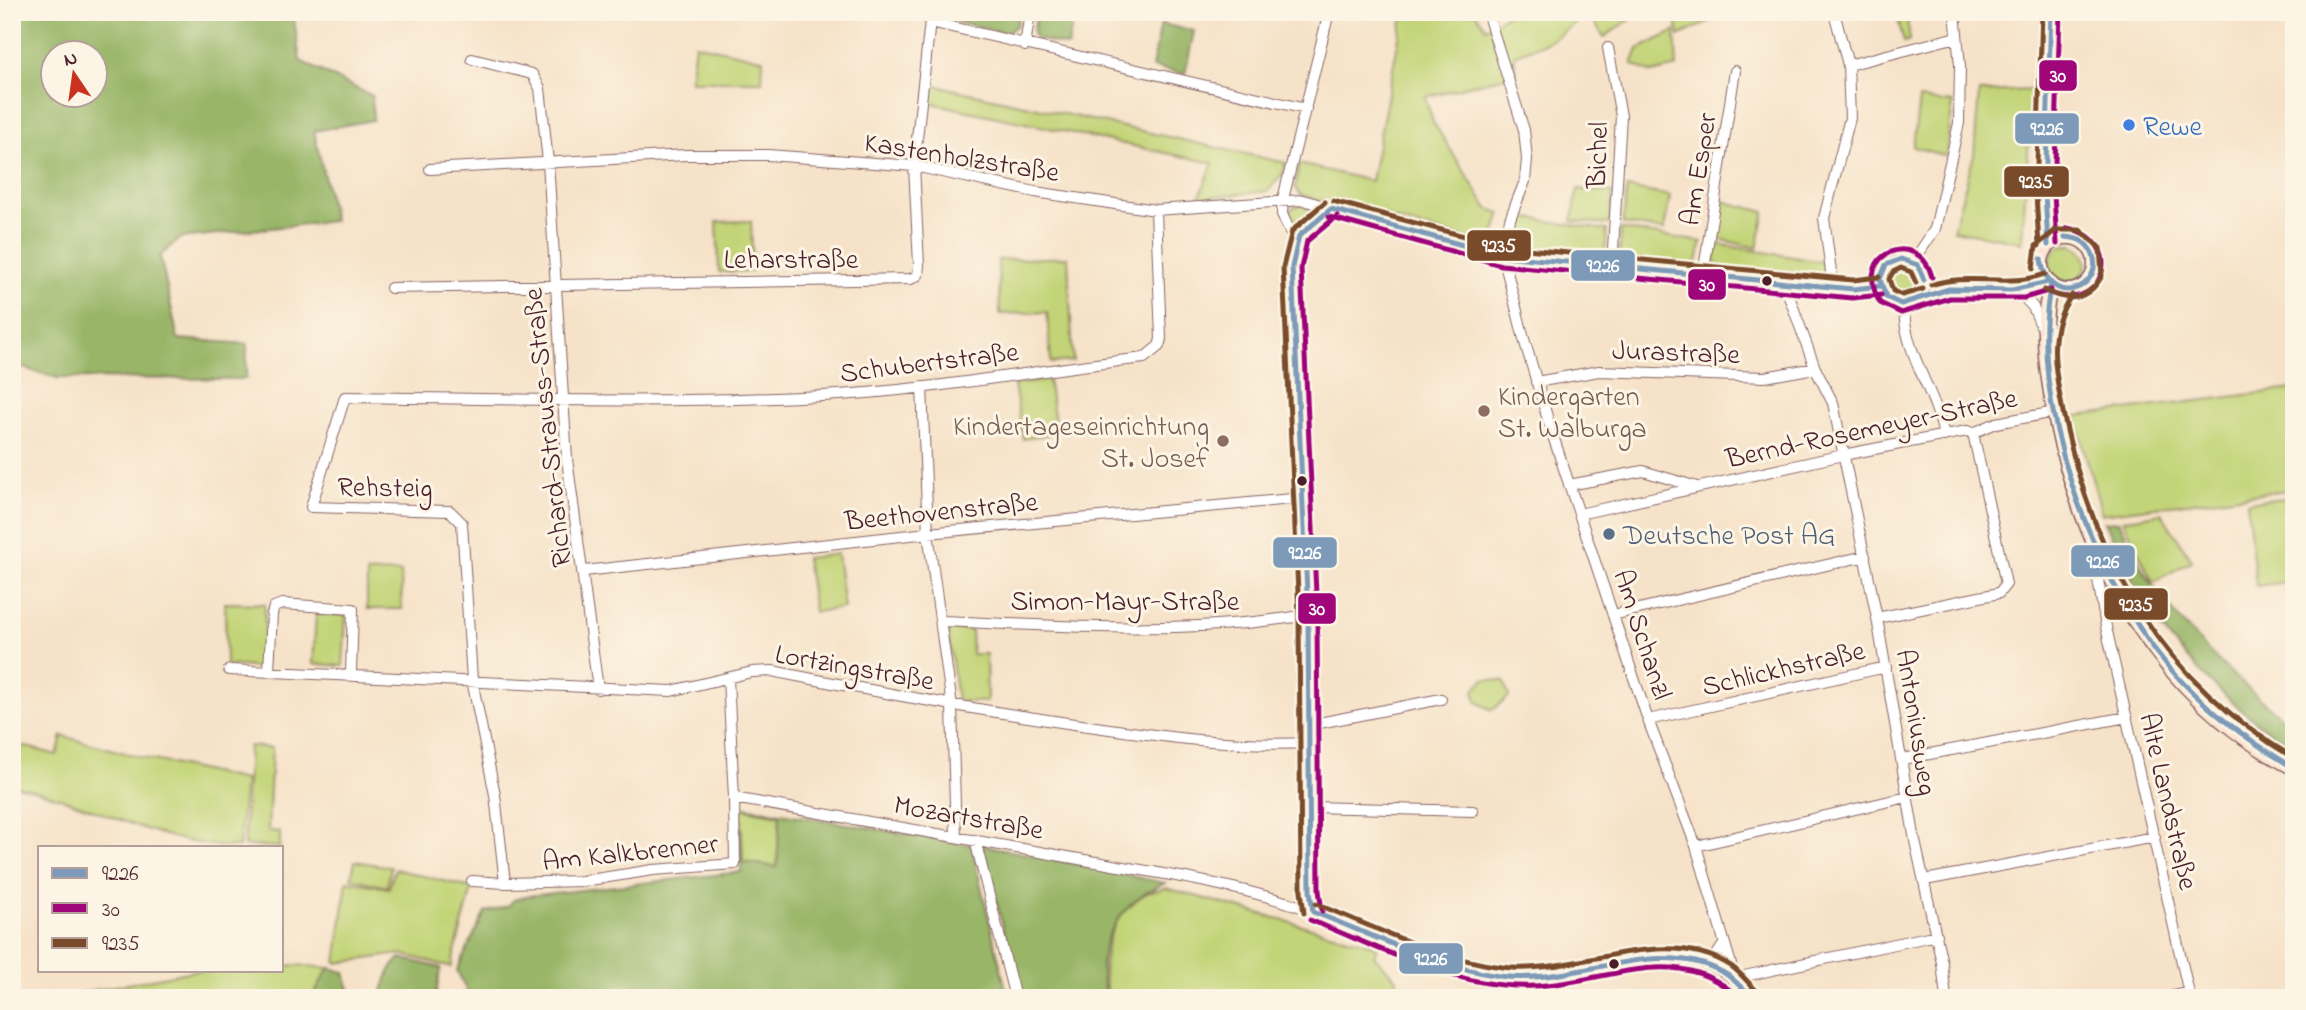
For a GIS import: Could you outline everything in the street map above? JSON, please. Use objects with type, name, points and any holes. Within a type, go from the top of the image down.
[{"type":"main road","points":[[2051,12],[2045,211],[2048,245],[2042,256],[2047,279],[2045,328],[2055,412],[2075,499],[2093,547],[2121,600],[2156,651],[2187,685],[2239,732],[2294,768]]},
{"type":"main road","points":[[2045,211],[2065,237]]},
{"type":"main road","points":[[2045,328],[2055,302],[2065,290],[2083,286],[2095,267],[2088,246],[2077,238],[2065,237],[2048,245]]},
{"type":"main road","points":[[2047,279],[2065,290]]},
{"type":"street","points":[[1025,46],[1030,12]]},
{"type":"street","points":[[1295,243],[1282,214],[1283,199],[1329,12]]},
{"type":"street","points":[[1487,12],[1524,130],[1527,159],[1525,181],[1510,219],[1503,256]]},
{"type":"street","points":[[1833,287],[1824,218],[1850,118],[1849,65],[1834,12]]},
{"type":"street","points":[[1913,262],[1935,229],[1955,148],[1961,104],[1955,12]]},
{"type":"street","points":[[914,166],[931,17],[1025,46],[1306,109]]},
{"type":"street","points":[[1849,65],[1957,37]]},
{"type":"street","name":"Bichel","points":[[1608,48],[1621,116],[1612,266]]},
{"type":"street","name":"Richard-Strauss-Straße","points":[[472,59],[532,74],[540,88],[548,162],[567,459],[598,689]]},
{"type":"street","name":"Am Esper","points":[[1703,275],[1735,71]]},
{"type":"street","name":"Kastenholzstraße","points":[[430,169],[548,162],[768,155],[914,166],[1035,192],[1156,210],[1283,199],[1303,200],[1503,256],[1833,287],[1880,286]]},
{"type":"street","name":"Leharstraße","points":[[554,283],[911,279],[918,275],[919,265],[914,166]]},
{"type":"street","points":[[1313,912],[1309,807],[1308,615],[1292,267],[1295,243],[1306,229],[1332,209]]},
{"type":"street","name":"Schubertstraße","points":[[563,400],[823,396],[922,387],[1143,358],[1153,353],[1161,339],[1156,210]]},
{"type":"street","name":"Am Schanzl","points":[[1503,256],[1536,382],[1569,485],[1648,720],[1696,846],[1735,978]]},
{"type":"street","points":[[1917,299],[1924,281],[1922,270],[1913,262],[1901,259],[1889,263],[1881,273],[1880,286],[1889,299],[1904,304],[1949,289]]},
{"type":"street","points":[[1924,281],[1949,289],[2018,291],[2035,288],[2047,279]]},
{"type":"street","points":[[1995,290],[2047,279]]},
{"type":"street","points":[[1784,282],[1815,368],[1833,403],[1843,455]]},
{"type":"street","points":[[391,288],[554,283]]},
{"type":"street","points":[[2018,291],[2033,307],[2045,328]]},
{"type":"street","points":[[1904,304],[1906,337],[1939,416],[1944,436]]},
{"type":"street","name":"Jurastraße","points":[[1536,382],[1599,371],[1765,377],[1815,368]]},
{"type":"street","points":[[922,387],[928,533],[952,706],[956,837]]},
{"type":"street","name":"Rehsteig","points":[[472,680],[462,523],[450,511],[311,507],[345,397],[563,400]]},
{"type":"street","name":"Bernd-Rosemeyer-Straße","points":[[1579,514],[1843,455],[1973,433],[2003,421],[2055,412]]},
{"type":"street","points":[[1877,618],[1999,593],[2006,584],[1973,433]]},
{"type":"street","name":"Antoniusweg","points":[[1843,455],[1877,618],[1903,759],[1907,797],[1937,935],[1946,998]]},
{"type":"street","name":"Bernd-Rosemeyer-Straße","points":[[1569,485],[1643,471],[1698,488]]},
{"type":"street","name":"Beethovenstraße","points":[[583,571],[928,533],[1303,498]]},
{"type":"street","name":"Alte Landstraße","points":[[2093,547],[2104,615],[2190,995]]},
{"type":"street","points":[[1613,615],[1865,556]]},
{"type":"street","points":[[2104,615],[2121,600]]},
{"type":"street","points":[[269,670],[272,614],[274,607],[282,604],[353,609],[351,673]]},
{"type":"street","name":"Simon-Mayr-Straße","points":[[942,621],[1098,628],[1264,622],[1308,615]]},
{"type":"street","name":"Schlickhstraße","points":[[1648,720],[1886,667]]},
{"type":"street","name":"Lortzingstraße","points":[[229,670],[351,673],[598,689],[671,691],[752,672],[772,671],[952,706],[1256,746],[1309,743]]},
{"type":"street","points":[[728,678],[734,798]]},
{"type":"street","name":"Am Kalkbrenner","points":[[472,680],[495,795],[505,883]]},
{"type":"street","points":[[1309,725],[1441,699]]},
{"type":"street","points":[[1903,759],[2127,718]]},
{"type":"street","points":[[1696,846],[1907,797]]},
{"type":"street","name":"Am Kalkbrenner","points":[[472,881],[583,881],[653,870],[735,864],[734,798]]},
{"type":"street","name":"Mozartstraße","points":[[734,798],[975,840],[1261,895],[1497,975],[1527,979],[1568,976],[1654,957],[1674,957],[1711,964],[1735,978]]},
{"type":"street","points":[[1309,807],[1473,811]]},
{"type":"street","points":[[1925,880],[2155,837]]},
{"type":"street","points":[[975,840],[1015,998]]},
{"type":"street","points":[[1752,998],[1735,978],[1937,935]]},
{"type":"street","points":[[1711,964],[1724,944]]},
{"type":"street","points":[[2165,998],[2190,995]]},
{"type":"green space","points":[[12,12],[293,12],[300,61],[372,96],[373,120],[314,131],[334,221],[180,238],[160,256],[178,339],[247,344],[246,379],[58,378],[12,365]]},
{"type":"green space","points":[[941,12],[1019,12],[1017,25],[1007,33],[947,20]]},
{"type":"green space","points":[[1037,12],[1074,12],[1068,46],[1036,39],[1033,32]]},
{"type":"green space","points":[[1404,12],[1474,12],[1486,28],[1511,12],[1641,12],[1604,37],[1590,17],[1585,16],[1550,41],[1514,55],[1516,74],[1425,97],[1433,122],[1488,209],[1501,213],[1493,234],[1483,243],[1301,195],[1295,188],[1299,164],[1371,181]]},
{"type":"green space","points":[[1671,12],[1728,12],[1679,36],[1675,14]]},
{"type":"green space","points":[[1896,12],[1906,12],[1910,40],[1904,42]]},
{"type":"green space","points":[[1161,24],[1194,31],[1185,74],[1152,67]]},
{"type":"green space","points":[[1675,31],[1677,67],[1652,73],[1632,64],[1638,49]]},
{"type":"green space","points":[[695,44],[763,59],[762,81],[690,81]]},
{"type":"green space","points":[[929,84],[1286,163],[1283,173],[1268,191],[1199,198],[1213,163],[926,102]]},
{"type":"green space","points":[[2032,90],[2022,242],[1953,230],[1974,155],[1979,92]]},
{"type":"green space","points":[[1919,99],[1953,103],[1946,156],[1913,147]]},
{"type":"green space","points":[[1627,188],[1670,196],[1664,230],[1623,224]]},
{"type":"green space","points":[[1578,189],[1613,193],[1609,224],[1572,221]]},
{"type":"green space","points":[[1722,201],[1765,212],[1757,248],[1714,238]]},
{"type":"green space","points":[[1300,205],[1308,208],[1311,216],[1308,224],[1300,227],[1292,224],[1289,216],[1292,208]]},
{"type":"green space","points":[[1521,217],[1607,230],[1605,252],[1597,259],[1527,252],[1515,242]]},
{"type":"green space","points":[[751,221],[753,271],[719,272],[717,222]]},
{"type":"green space","points":[[1621,229],[1702,242],[1695,268],[1657,266],[1619,258]]},
{"type":"green space","points":[[1716,244],[1823,262],[1824,273],[1817,278],[1729,271],[1715,263]]},
{"type":"green space","points":[[2068,245],[2081,250],[2086,263],[2081,276],[2068,281],[2055,276],[2050,263],[2055,250]]},
{"type":"green space","points":[[1068,257],[1073,361],[1051,363],[1047,312],[1000,314],[998,260]]},
{"type":"green space","points":[[1902,265],[1913,270],[1918,281],[1913,292],[1902,297],[1891,292],[1886,281],[1891,270]]},
{"type":"green space","points":[[1048,380],[1057,433],[1023,439],[1014,385]]},
{"type":"green space","points":[[2294,389],[2294,489],[2102,514],[2075,416]]},
{"type":"green space","points":[[2294,497],[2294,581],[2256,586],[2247,502]]},
{"type":"green space","points":[[2161,513],[2192,561],[2153,582],[2123,520]]},
{"type":"green space","points":[[2119,521],[2144,571],[2164,600],[2216,658],[2294,728],[2294,747],[2253,719],[2210,682],[2156,620],[2133,581],[2105,522]]},
{"type":"green space","points":[[837,554],[844,608],[814,612],[806,558]]},
{"type":"green space","points":[[401,572],[402,609],[367,609],[367,573]]},
{"type":"green space","points":[[225,603],[265,604],[264,668],[226,665]]},
{"type":"green space","points":[[316,614],[346,615],[343,666],[313,664]]},
{"type":"green space","points":[[948,630],[971,630],[972,654],[986,654],[987,702],[957,701]]},
{"type":"green space","points":[[1484,679],[1504,681],[1509,697],[1492,710],[1477,702],[1474,690]]},
{"type":"green space","points":[[62,736],[140,757],[245,780],[239,846],[209,845],[181,839],[41,792],[12,785],[12,743],[57,755]]},
{"type":"green space","points":[[249,746],[272,748],[268,831],[280,832],[280,846],[244,846]]},
{"type":"green space","points":[[739,806],[971,845],[1008,998],[470,998],[457,970],[485,912],[508,906],[514,900],[527,896],[741,872]],"holes":[[[741,808],[780,815],[777,867],[743,862]]]},
{"type":"green space","points":[[740,808],[780,814],[777,867],[743,862]]},
{"type":"green space","points":[[982,845],[1165,883],[1134,902],[1112,929],[1105,944],[1102,961],[1102,979],[1107,998],[1021,998]]},
{"type":"green space","points":[[355,861],[391,867],[387,887],[351,878]]},
{"type":"green space","points":[[395,869],[472,888],[451,967],[401,954],[336,963],[347,881],[389,888]]},
{"type":"green space","points":[[1166,888],[1377,946],[1374,956],[1397,979],[1398,998],[1109,998],[1104,973],[1107,948],[1115,924],[1134,901],[1147,893]]},
{"type":"green space","points":[[400,958],[441,968],[435,998],[380,998],[391,968]]},
{"type":"green space","points":[[284,966],[329,968],[312,998],[54,998],[188,972],[284,972]]},
{"type":"green space","points":[[329,968],[345,972],[349,989],[343,998],[312,998]]},
{"type":"transit line","name":"9235","points":[[2039,246],[2036,194],[2042,12]]},
{"type":"transit line","name":"9226","points":[[2048,245],[2045,194],[2051,12]]},
{"type":"transit line","name":"30","points":[[2057,244],[2054,194],[2060,12]]},
{"type":"transit line","name":"9235","points":[[1333,201],[1505,247],[1853,280],[1879,277]]},
{"type":"transit line","name":"9235","points":[[1304,913],[1301,891],[1299,615],[1283,267],[1292,231],[1325,202]]},
{"type":"transit line","name":"9226","points":[[1331,209],[1503,256],[1853,289],[1880,286]]},
{"type":"transit line","name":"9226","points":[[1313,912],[1310,891],[1308,615],[1292,267],[1299,236],[1331,209]]},
{"type":"transit line","name":"30","points":[[1322,911],[1319,890],[1317,615],[1301,268],[1307,241],[1337,216]]},
{"type":"transit line","name":"30","points":[[1329,217],[1501,265],[1852,298],[1881,295]]},
{"type":"transit line","name":"30","points":[[2044,290],[2064,297],[2081,295],[2093,287],[2101,275],[2103,261],[2098,247],[2086,235],[2067,228]]},
{"type":"transit line","name":"9235","points":[[2033,269],[2036,246],[2056,230],[2080,230],[2100,248],[2102,276],[2090,291],[2069,298],[2044,290]]},
{"type":"transit line","name":"9226","points":[[2041,259],[2046,276],[2054,286],[2065,290],[2075,289],[2085,283],[2094,265],[2092,253],[2081,241],[2065,237]]},
{"type":"transit line","name":"30","points":[[1932,277],[1925,262],[1914,253],[1902,250],[1890,252],[1880,259],[1874,270],[1873,285],[1880,303],[1901,313],[1950,298],[2024,298],[2051,290]]},
{"type":"transit line","name":"9226","points":[[1924,280],[1918,265],[1901,259],[1886,265],[1880,279],[1886,297],[1901,304],[1949,289],[2012,290],[2048,282]]},
{"type":"transit line","name":"9235","points":[[1916,283],[1911,272],[1901,268],[1893,272],[1889,279],[1893,291],[1902,295],[1923,289]]},
{"type":"transit line","name":"9235","points":[[1931,285],[1959,280],[2017,280],[2045,274]]},
{"type":"transit line","name":"9226","points":[[2051,284],[2046,330],[2048,380],[2057,432],[2072,485],[2091,536],[2114,585],[2140,628],[2181,681],[2226,722],[2294,768]]},
{"type":"transit line","name":"9235","points":[[2072,295],[2063,309],[2055,339],[2058,385],[2077,470],[2116,569],[2142,613],[2172,655],[2207,693],[2248,727],[2294,758]]},
{"type":"transit line","name":"9235","points":[[1316,904],[1431,950],[1502,967],[1559,965],[1648,950],[1677,949],[1705,954],[1731,966],[1758,992]]},
{"type":"transit line","name":"9226","points":[[1313,912],[1451,965],[1499,976],[1556,975],[1613,964],[1670,959],[1698,962],[1724,973],[1752,998]]},
{"type":"transit line","name":"30","points":[[1310,920],[1420,965],[1477,981],[1535,986],[1641,969],[1667,968],[1692,971],[1716,981],[1739,998]]},
{"type":"place","name":"Rewe","points":[[2129,125]]},
{"type":"place","name":"Kindergarten St. Walburga","points":[[1484,411]]},
{"type":"place","name":"Kindertageseinrichtung St. Josef","points":[[1223,441]]},
{"type":"place","name":"Deutsche Post AG","points":[[1609,534]]}]
